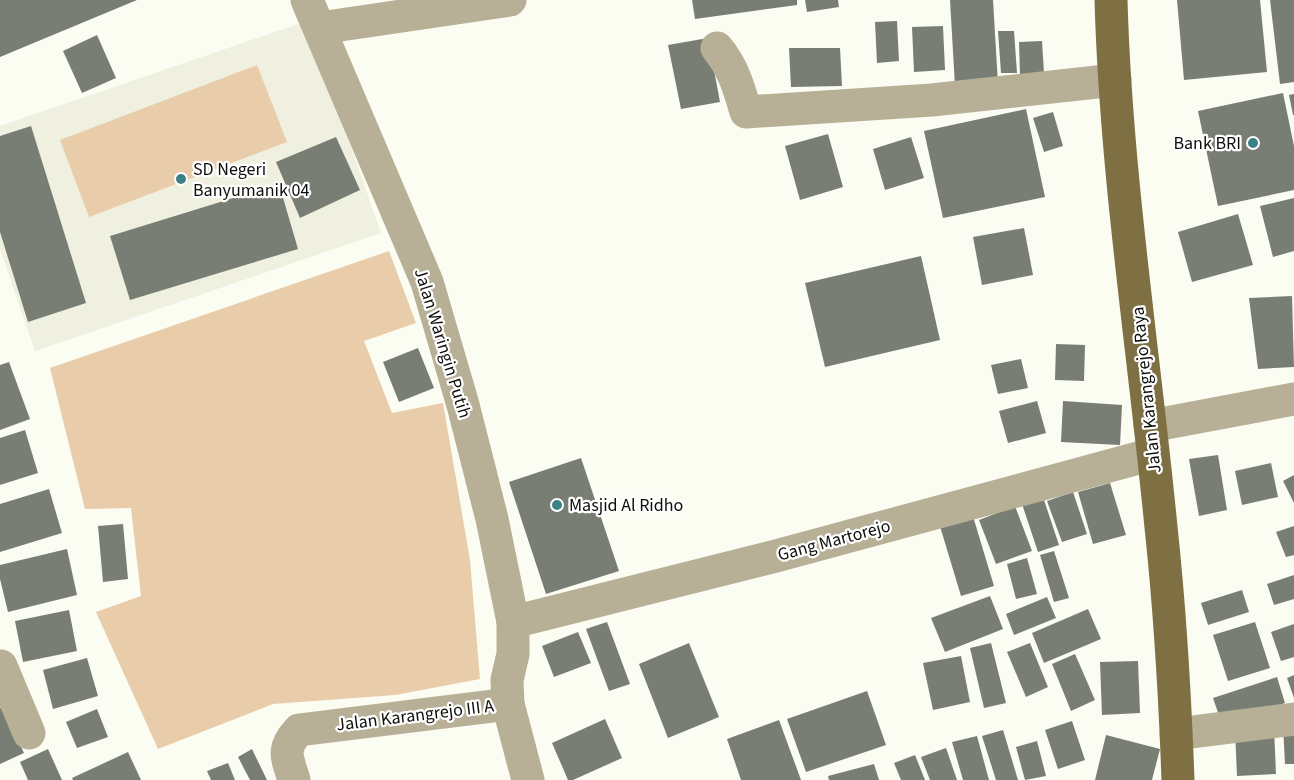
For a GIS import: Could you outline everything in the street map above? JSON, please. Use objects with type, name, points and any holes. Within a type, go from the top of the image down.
[{"type":"main road","name":"Jalan Karangrejo Raya","points":[[1111,0],[1115,80],[1162,529],[1178,780]]},
{"type":"street","points":[[314,14],[510,0]]},
{"type":"street","name":"Jalan Waringin Putih","points":[[314,14],[427,282],[463,405],[492,519],[513,622],[513,654],[507,680],[508,704]]},
{"type":"street","points":[[717,48],[728,61],[737,81],[746,112],[932,100],[1115,80]]},
{"type":"street","name":"Gang Martorejo","points":[[513,622],[776,556],[1152,440],[1294,399]]},
{"type":"street","points":[[0,665],[29,733]]},
{"type":"street","name":"Jalan Karangrejo III A","points":[[294,780],[286,755],[287,745],[299,730],[508,704],[528,780]]},
{"type":"street","points":[[1176,735],[1294,719]]},
{"type":"shaded area","name":"SD Negeri Banyumanik 04","points":[[307,21],[381,233],[35,351],[0,249],[0,126]]},
{"type":"shaded area","points":[[257,65],[287,142],[89,217],[60,140]]},
{"type":"shaded area","points":[[389,251],[416,323],[364,341],[392,413],[443,403],[470,560],[480,679],[395,695],[273,704],[158,749],[96,612],[141,596],[131,508],[85,509],[50,368]]},
{"type":"building","points":[[0,0],[137,0],[0,57]]},
{"type":"building","points":[[692,0],[797,0],[797,5],[695,19]]},
{"type":"building","points":[[805,0],[838,0],[839,7],[807,12]]},
{"type":"building","points":[[950,0],[993,0],[998,84],[955,86]]},
{"type":"building","points":[[1177,0],[1260,0],[1267,72],[1184,80]]},
{"type":"building","points":[[1270,0],[1294,0],[1294,82],[1280,84]]},
{"type":"building","points":[[897,21],[899,61],[877,63],[875,22]]},
{"type":"building","points":[[943,26],[945,70],[914,72],[912,27]]},
{"type":"building","points":[[998,31],[1014,31],[1017,73],[1001,73]]},
{"type":"building","points":[[97,35],[116,78],[82,93],[63,51]]},
{"type":"building","points":[[708,38],[720,102],[681,109],[668,45]]},
{"type":"building","points":[[1042,41],[1044,73],[1020,75],[1019,42]]},
{"type":"building","points":[[789,48],[840,48],[842,86],[791,87]]},
{"type":"building","points":[[1283,93],[1294,146],[1294,190],[1218,206],[1198,111]]},
{"type":"building","points":[[1294,94],[1294,115],[1293,115],[1289,95]]},
{"type":"building","points":[[1026,109],[1045,197],[943,218],[924,131]]},
{"type":"building","points":[[1053,112],[1063,146],[1044,152],[1033,118]]},
{"type":"building","points":[[31,126],[86,303],[28,322],[0,232],[0,136]]},
{"type":"building","points":[[828,134],[843,187],[800,200],[785,146]]},
{"type":"building","points":[[336,137],[360,190],[300,218],[276,162]]},
{"type":"building","points":[[911,137],[924,178],[885,190],[873,149]]},
{"type":"building","points":[[279,184],[298,249],[130,300],[110,236]]},
{"type":"building","points":[[1294,198],[1294,251],[1273,257],[1260,206]]},
{"type":"building","points":[[1238,214],[1253,265],[1192,282],[1178,232]]},
{"type":"building","points":[[1024,228],[1033,275],[982,285],[973,237]]},
{"type":"building","points":[[921,256],[940,340],[825,367],[805,283]]},
{"type":"building","points":[[1292,296],[1294,367],[1258,369],[1249,298]]},
{"type":"building","points":[[1056,344],[1085,345],[1084,381],[1055,380]]},
{"type":"building","points":[[418,348],[434,388],[399,402],[383,362]]},
{"type":"building","points":[[1021,359],[1028,388],[998,394],[991,365]]},
{"type":"building","points":[[9,362],[30,419],[0,430],[0,365]]},
{"type":"building","points":[[1037,401],[1046,433],[1008,443],[999,411]]},
{"type":"building","points":[[1063,401],[1122,405],[1120,445],[1061,442]]},
{"type":"building","points":[[25,430],[38,473],[0,485],[0,438]]},
{"type":"building","points":[[1218,455],[1227,510],[1199,516],[1189,459]]},
{"type":"building","name":"Masjid Al Ridho","points":[[581,458],[619,571],[546,594],[509,482]]},
{"type":"building","points":[[1271,463],[1278,497],[1242,505],[1235,471]]},
{"type":"building","points":[[1294,475],[1294,503],[1283,481]]},
{"type":"building","points":[[1110,483],[1126,535],[1093,544],[1078,492]]},
{"type":"building","points":[[49,489],[62,533],[0,552],[0,504]]},
{"type":"building","points":[[1073,492],[1087,534],[1062,542],[1047,501]]},
{"type":"building","points":[[1043,497],[1059,545],[1038,552],[1022,504]]},
{"type":"building","points":[[1015,506],[1032,551],[996,564],[979,520]]},
{"type":"building","points":[[972,513],[994,586],[961,596],[939,523]]},
{"type":"building","points":[[123,524],[128,579],[103,582],[98,526]]},
{"type":"building","points":[[1294,526],[1294,555],[1286,557],[1276,532]]},
{"type":"building","points":[[67,549],[77,595],[8,612],[0,579],[0,565]]},
{"type":"building","points":[[1054,551],[1069,598],[1054,602],[1040,555]]},
{"type":"building","points":[[1027,558],[1037,594],[1016,599],[1007,564]]},
{"type":"building","points":[[1294,575],[1294,599],[1274,605],[1267,584]]},
{"type":"building","points":[[1242,590],[1249,612],[1208,625],[1201,603]]},
{"type":"building","points":[[990,596],[1003,629],[945,652],[931,618]]},
{"type":"building","points":[[1047,597],[1056,618],[1014,635],[1006,614]]},
{"type":"building","points":[[1088,609],[1101,639],[1044,663],[1032,633]]},
{"type":"building","points":[[69,610],[77,651],[23,662],[15,621]]},
{"type":"building","points":[[607,622],[630,684],[609,691],[586,629]]},
{"type":"building","points":[[1255,622],[1270,668],[1228,681],[1213,635]]},
{"type":"building","points":[[1294,624],[1294,657],[1281,661],[1271,632]]},
{"type":"building","points":[[578,632],[591,663],[554,677],[542,646]]},
{"type":"building","points":[[689,643],[719,717],[668,738],[639,664]]},
{"type":"building","points":[[991,643],[1006,703],[984,708],[970,648]]},
{"type":"building","points":[[1030,643],[1048,687],[1026,697],[1007,652]]},
{"type":"building","points":[[1075,654],[1095,700],[1071,711],[1052,664]]},
{"type":"building","points":[[961,656],[970,702],[933,710],[923,663]]},
{"type":"building","points":[[87,658],[98,696],[53,709],[43,670]]},
{"type":"building","points":[[1138,661],[1140,713],[1102,715],[1100,662]]},
{"type":"building","points":[[1294,675],[1294,698],[1287,678]]},
{"type":"building","points":[[1277,677],[1285,703],[1222,724],[1213,698]]},
{"type":"building","points":[[867,691],[886,745],[806,772],[787,719]]},
{"type":"building","points":[[2,707],[24,753],[0,764],[0,708]]},
{"type":"building","points":[[97,709],[108,737],[77,748],[66,722]]},
{"type":"building","points":[[605,719],[622,758],[573,780],[568,780],[552,743]]},
{"type":"building","points":[[779,720],[801,780],[741,780],[727,739]]},
{"type":"building","points":[[1072,721],[1085,760],[1058,769],[1045,730]]},
{"type":"building","points":[[1283,726],[1294,726],[1294,764],[1285,764]]},
{"type":"building","points":[[1274,728],[1276,774],[1237,776],[1235,730]]},
{"type":"building","points":[[1003,730],[1018,780],[996,780],[982,736]]},
{"type":"building","points":[[1106,735],[1160,749],[1152,780],[1095,780]]},
{"type":"building","points":[[977,736],[989,780],[963,780],[952,742]]},
{"type":"building","points":[[1037,741],[1046,776],[1025,780],[1016,747]]},
{"type":"building","points":[[946,748],[957,780],[930,780],[921,757]]},
{"type":"building","points":[[48,749],[62,780],[28,780],[20,762]]},
{"type":"building","points":[[252,749],[267,780],[250,780],[238,757]]},
{"type":"building","points":[[128,752],[141,780],[73,780],[72,778]]},
{"type":"building","points":[[915,755],[925,780],[901,780],[894,763]]},
{"type":"building","points":[[228,763],[235,780],[211,780],[207,771]]},
{"type":"building","points":[[874,764],[879,780],[829,780],[828,776]]},
{"type":"place","name":"Bank BRI","points":[[1253,143]]},
{"type":"place","name":"SD Negeri Banyumanik 04","points":[[181,179]]},
{"type":"place","name":"Masjid Al Ridho","points":[[557,505]]}]
